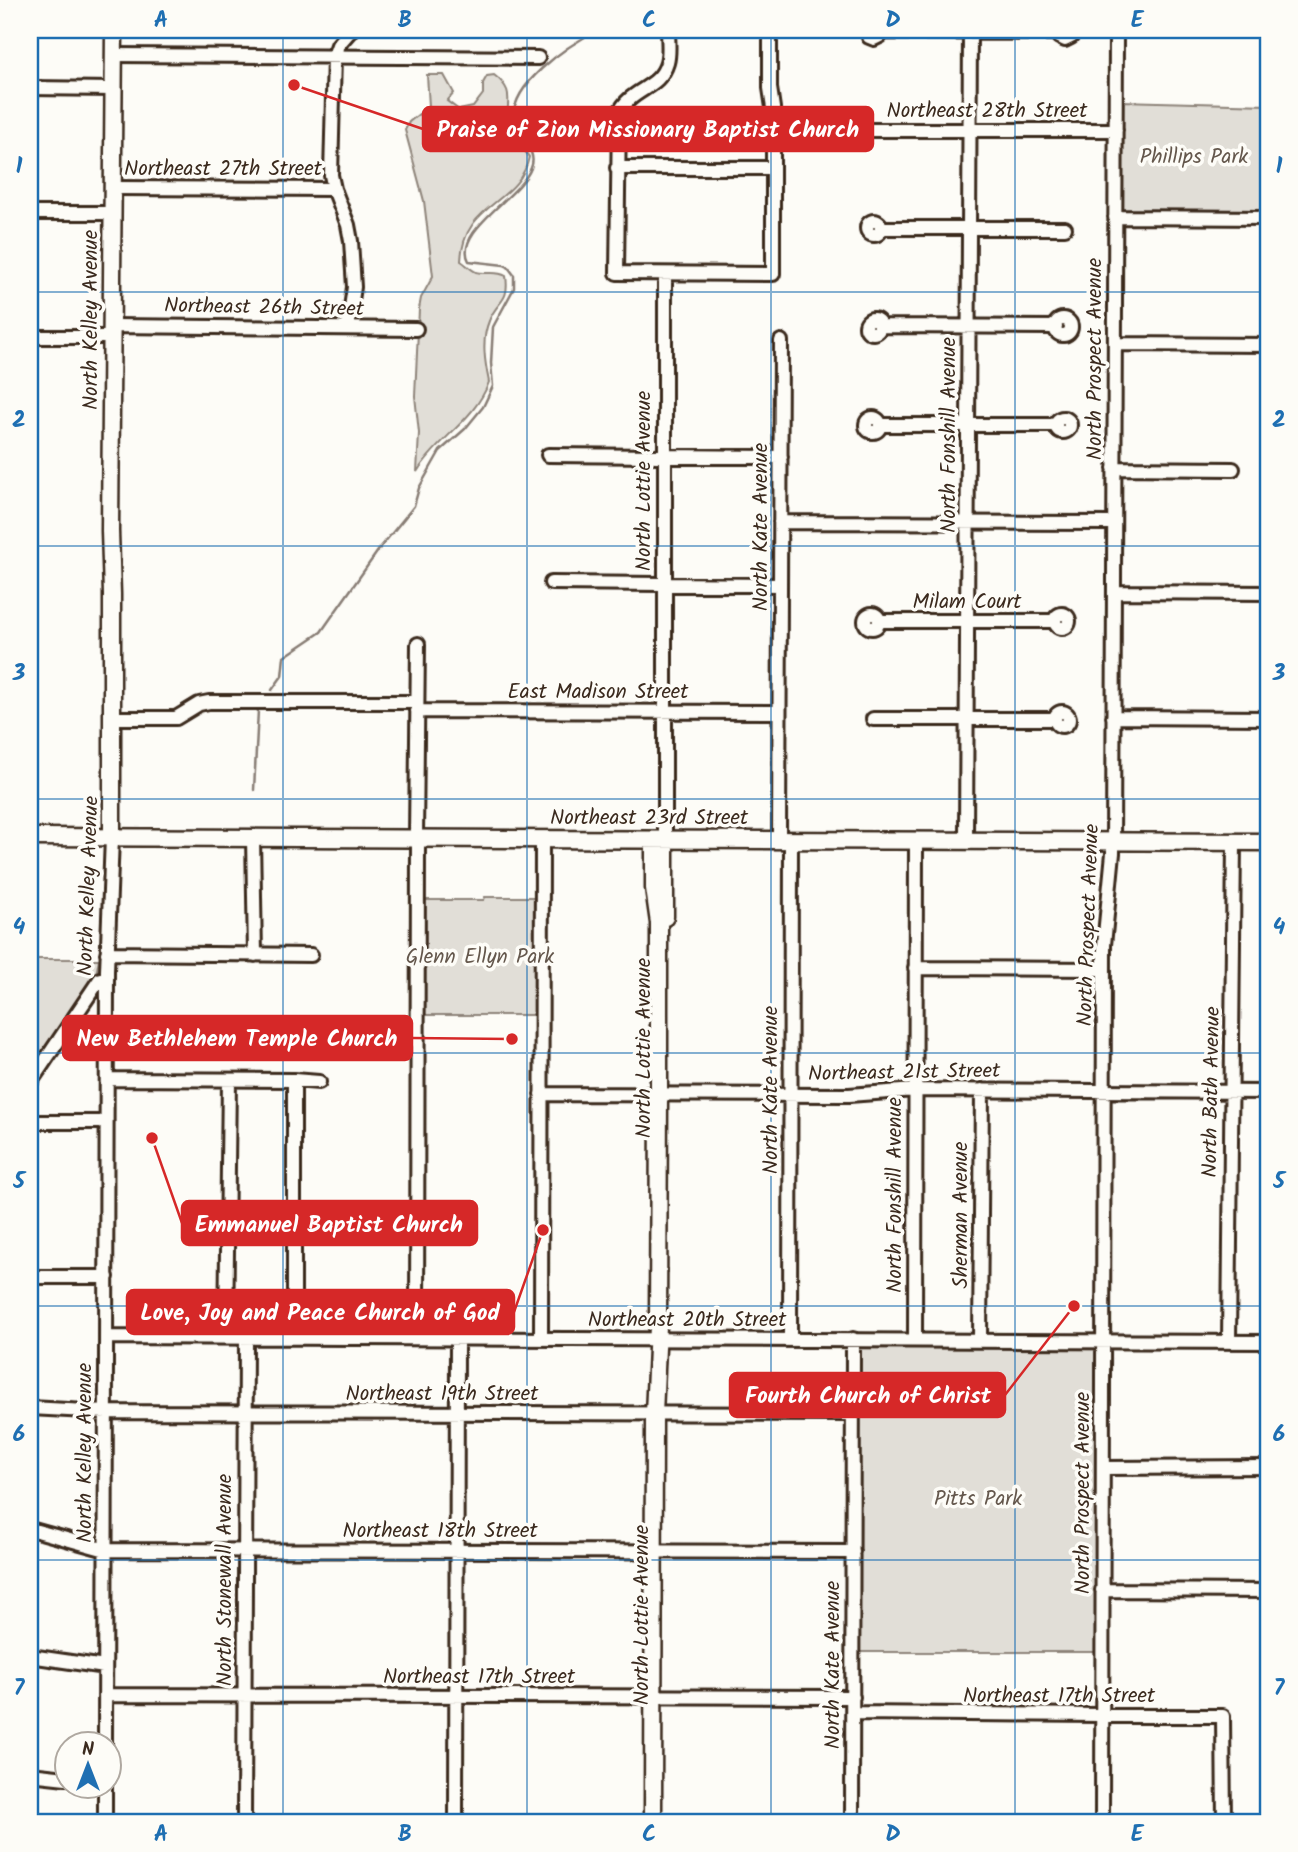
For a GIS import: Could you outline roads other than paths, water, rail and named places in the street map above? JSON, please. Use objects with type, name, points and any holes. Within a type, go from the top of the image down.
[{"type":"main road","name":"North Kelley Avenue","points":[[112,837],[110,531],[114,30]]},
{"type":"main road","name":"Northeast 23rd Street","points":[[30,837],[1268,842]]},
{"type":"main road","name":"North Lottie Avenue","points":[[660,840],[654,888],[659,923],[662,1094],[658,1551],[658,1696],[662,1822]]},
{"type":"main road","name":"North Lottie Avenue","points":[[653,1822],[658,1696]]},
{"type":"street","points":[[348,328],[354,287],[353,263],[348,225],[334,190],[331,166],[334,56],[338,45],[351,30]]},
{"type":"street","points":[[668,30],[668,55],[660,76],[654,83],[629,97],[619,113],[617,273],[773,274],[774,130],[770,88],[770,30]]},
{"type":"street","points":[[868,30],[868,35],[874,39],[880,36],[881,31],[1058,31],[1060,39],[1067,40],[1072,35],[1071,30]]},
{"type":"street","name":"North Prospect Avenue","points":[[1102,1822],[1104,923],[1112,875],[1113,842],[1116,30]]},
{"type":"street","name":"North Fonshill Avenue","points":[[966,841],[970,31]]},
{"type":"street","points":[[113,55],[538,58]]},
{"type":"street","points":[[30,88],[114,89]]},
{"type":"street","name":"Northeast 28th Street","points":[[774,130],[1116,131]]},
{"type":"street","points":[[617,168],[773,168]]},
{"type":"street","name":"Northeast 27th Street","points":[[112,188],[334,190]]},
{"type":"street","points":[[30,213],[112,213]]},
{"type":"street","points":[[1115,217],[1268,218]]},
{"type":"street","points":[[881,228],[1065,228]]},
{"type":"street","name":"North Lottie Avenue","points":[[660,840],[664,712],[665,274]]},
{"type":"street","points":[[881,326],[1056,327]]},
{"type":"street","name":"Northeast 26th Street","points":[[30,337],[112,332],[416,328]]},
{"type":"street","name":"North Kate Avenue","points":[[781,341],[779,712],[791,1095],[790,1340]]},
{"type":"street","points":[[1115,344],[1268,345]]},
{"type":"street","points":[[880,425],[1056,425]]},
{"type":"street","points":[[548,456],[781,457]]},
{"type":"street","points":[[1114,468],[1233,469]]},
{"type":"street","points":[[780,522],[1114,523]]},
{"type":"street","points":[[551,583],[780,585]]},
{"type":"street","points":[[1114,592],[1268,593]]},
{"type":"street","name":"Milam Court","points":[[879,621],[1055,621]]},
{"type":"street","points":[[417,1337],[418,644]]},
{"type":"street","name":"East Madison Street","points":[[113,718],[177,718],[209,702],[779,712]]},
{"type":"street","points":[[1114,717],[1268,718]]},
{"type":"street","points":[[873,719],[1054,719]]},
{"type":"street","name":"North Kelley Avenue","points":[[105,1730],[107,953],[112,837]]},
{"type":"street","points":[[253,837],[255,955]]},
{"type":"street","points":[[541,1339],[542,839]]},
{"type":"street","name":"North Fonshill Avenue","points":[[915,1340],[916,841]]},
{"type":"street","name":"North Bath Avenue","points":[[1229,1342],[1234,842]]},
{"type":"street","points":[[107,953],[311,955]]},
{"type":"street","points":[[915,968],[1104,969]]},
{"type":"street","points":[[30,1083],[74,1021],[93,987],[100,979],[107,979]]},
{"type":"street","points":[[74,1021],[90,1005],[107,1004]]},
{"type":"street","points":[[107,1079],[319,1082]]},
{"type":"street","points":[[226,1337],[229,1080]]},
{"type":"street","points":[[294,1080],[294,1337]]},
{"type":"street","name":"Northeast 21st Street","points":[[541,1094],[849,1095],[915,1090],[1268,1092]]},
{"type":"street","name":"Sherman Avenue","points":[[980,1340],[982,1090]]},
{"type":"street","points":[[30,1122],[106,1122]]},
{"type":"street","points":[[30,1277],[107,1277]]},
{"type":"street","name":"Northeast 20th Street","points":[[106,1337],[1268,1342]]},
{"type":"street","name":"North Stonewall Avenue","points":[[244,1822],[246,1337]]},
{"type":"street","points":[[456,1822],[457,1338]]},
{"type":"street","name":"North Kate Avenue","points":[[852,1822],[853,1339]]},
{"type":"street","name":"Northeast 19th Street","points":[[30,1408],[106,1412],[853,1414]]},
{"type":"street","points":[[1103,1468],[1268,1467]]},
{"type":"street","name":"Northeast 18th Street","points":[[30,1529],[106,1550],[853,1552]]},
{"type":"street","points":[[1102,1590],[1268,1591]]},
{"type":"street","points":[[30,1656],[105,1667]]},
{"type":"street","name":"Northeast 17th Street","points":[[105,1695],[853,1697]]},
{"type":"street","name":"Northeast 17th Street","points":[[853,1713],[1223,1716],[1224,1822]]},
{"type":"street","points":[[30,1774],[52,1776]]},
{"type":"street","points":[[105,1800],[105,1822]]},
{"type":"waterway","points":[[272,690],[282,676],[284,657],[321,632],[380,548],[414,506],[419,488],[440,451],[465,429],[483,407],[493,386],[493,327],[514,288],[514,275],[504,265],[469,261],[467,250],[470,238],[525,179],[531,168],[532,156],[515,125],[514,111],[519,96],[542,68],[572,45],[598,30]]},
{"type":"waterway","points":[[254,790],[258,710]]},
{"type":"place","name":"Praise of Zion Missionary Baptist Church","points":[[294,85]]},
{"type":"place","name":"New Bethlehem Temple Church","points":[[512,1039]]},
{"type":"place","name":"Emmanuel Baptist Church","points":[[152,1138]]},
{"type":"place","name":"Love, Joy and Peace Church of God","points":[[543,1230]]},
{"type":"place","name":"Fourth Church of Christ","points":[[1074,1306]]},
{"type":"park label","name":"Phillips Park","points":[[1194,157]]},
{"type":"park label","name":"Glenn Ellyn Park","points":[[480,957]]},
{"type":"park label","name":"Pitts Park","points":[[978,1499]]}]
